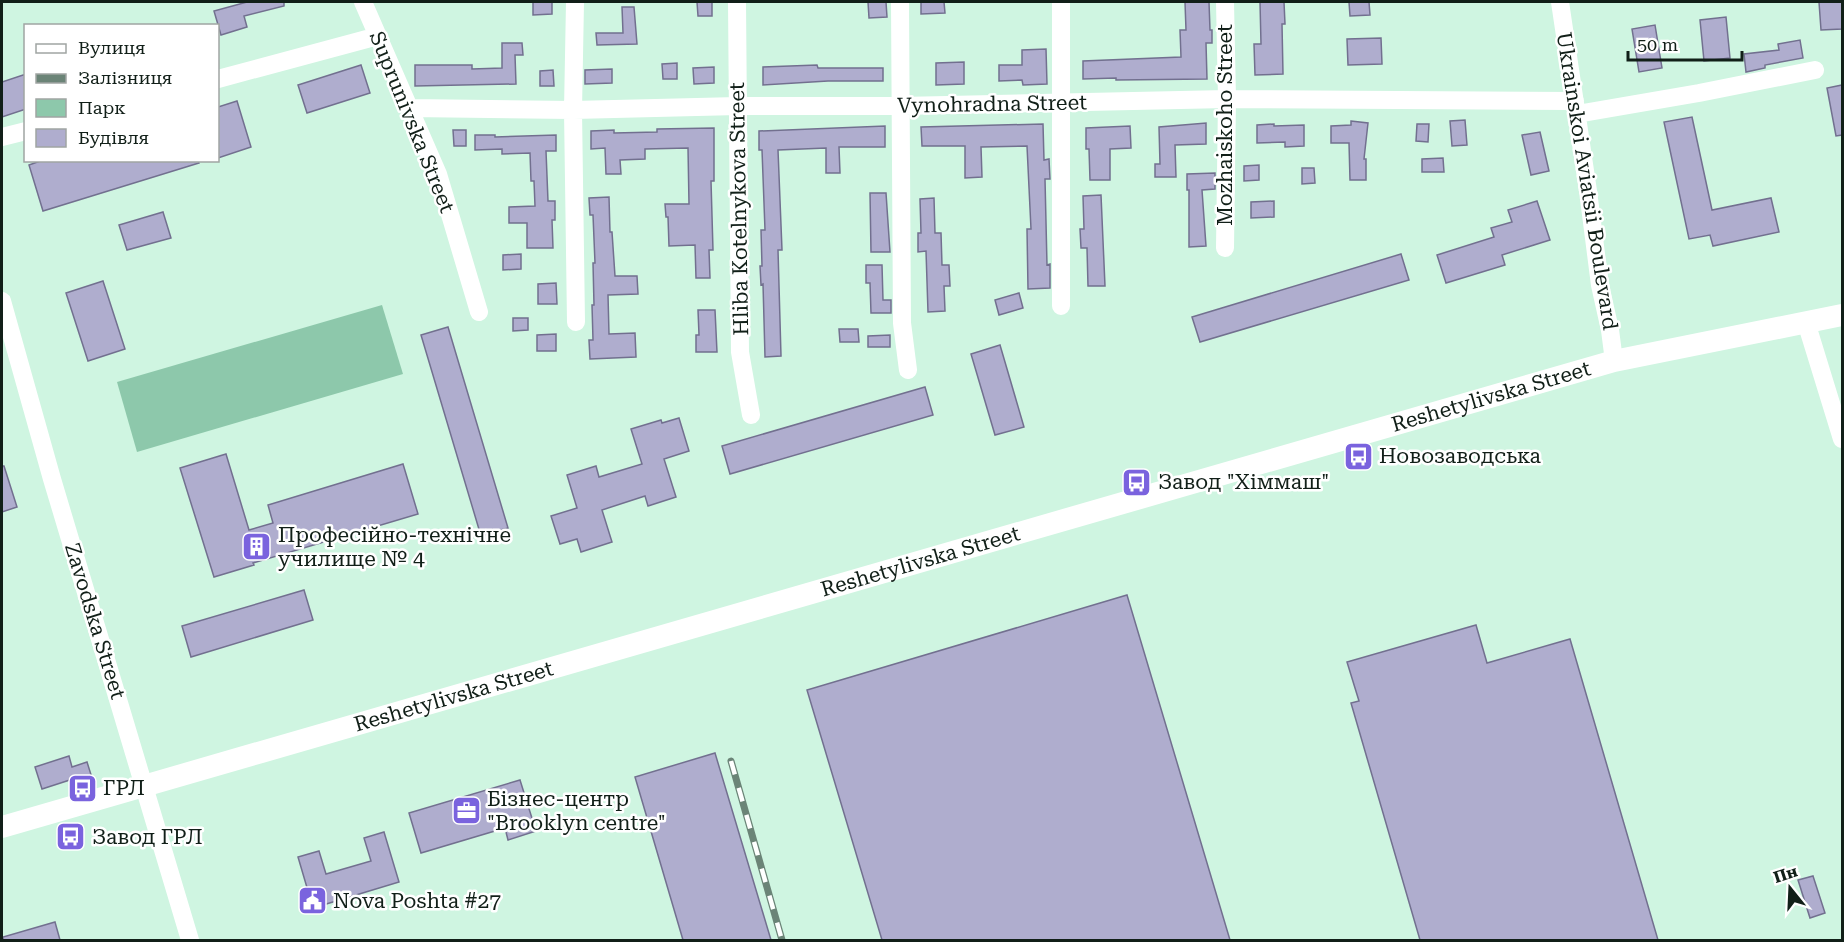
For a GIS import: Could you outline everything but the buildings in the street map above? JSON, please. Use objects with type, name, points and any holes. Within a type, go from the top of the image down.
[{"type":"street","name":"Suprunivska Street","points":[[363,2],[438,174],[479,312]]},
{"type":"street","points":[[575,2],[573,110],[576,322]]},
{"type":"street","name":"Hliba Kotelnykova Street","points":[[737,2],[740,352],[751,415]]},
{"type":"street","points":[[900,2],[902,323],[908,370]]},
{"type":"street","points":[[1060,2],[1061,306]]},
{"type":"street","name":"Mozhaiskoho Street","points":[[1225,2],[1227,99],[1225,248]]},
{"type":"street","name":"Ukrainskoi Aviatsii Boulevard","points":[[1560,2],[1600,285],[1614,362]]},
{"type":"street","points":[[219,79],[378,36]]},
{"type":"street","name":"Vynohradna Street","points":[[410,108],[573,110],[1227,99],[1576,108],[1700,93],[1815,70]]},
{"type":"street","points":[[2,137],[24,132]]},
{"type":"street","name":"Zavodska Street","points":[[2,301],[52,479],[190,940]]},
{"type":"street","name":"Reshetylivska Street","points":[[2,827],[1614,362],[1842,315]]},
{"type":"street","points":[[1806,322],[1842,439]]},
{"type":"green space","points":[[382,305],[403,374],[137,452],[117,382]]},
{"type":"railway","points":[[731,761],[782,940]]},
{"type":"place","name":"Новозаводська","points":[[1358,456]]},
{"type":"place","name":"Завод \"Хіммаш\"","points":[[1137,482]]},
{"type":"place","name":"Професійно-технічне училище № 4","points":[[257,547]]},
{"type":"place","name":"ГРЛ","points":[[82,788]]},
{"type":"place","name":"Бізнес-центр \"Brooklyn centre\"","points":[[466,811]]},
{"type":"place","name":"Завод ГРЛ","points":[[71,837]]},
{"type":"place","name":"Nova Poshta #27","points":[[312,901]]}]
